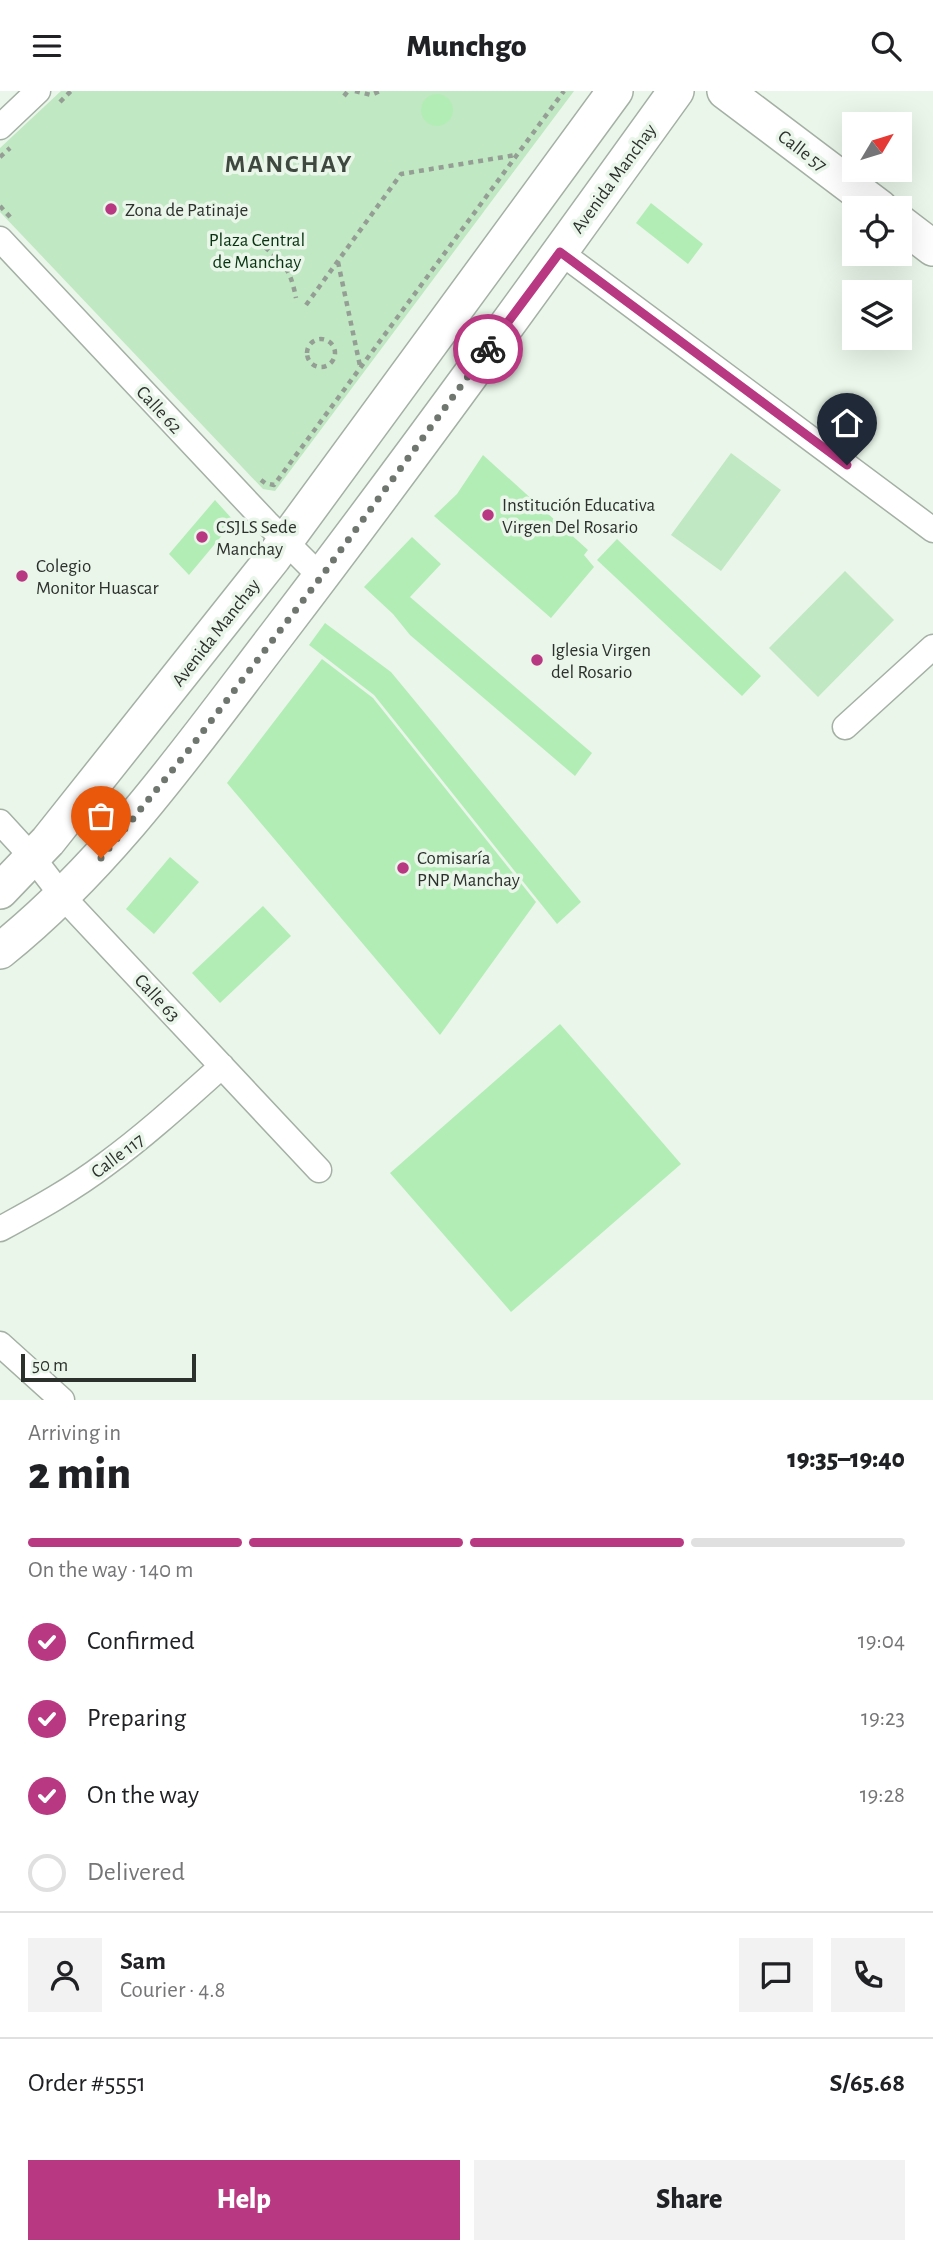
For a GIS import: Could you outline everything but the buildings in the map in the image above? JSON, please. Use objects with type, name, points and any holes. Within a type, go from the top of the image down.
[{"type":"street","points":[[0,127],[38,91]]},
{"type":"street","name":"Avenida Manchay","points":[[0,891],[33,857],[135,733],[285,541],[615,91]]},
{"type":"street","name":"Avenida Manchay","points":[[0,951],[63,897],[128,827],[321,577],[676,91]]},
{"type":"street","name":"Calle 57","points":[[726,91],[864,196]]},
{"type":"street","name":"Calle 62","points":[[9,232],[285,541],[321,577]]},
{"type":"street","points":[[912,232],[933,248]]},
{"type":"street","points":[[560,252],[933,530]]},
{"type":"street","points":[[845,727],[933,647]]},
{"type":"street","name":"Calle 63","points":[[0,822],[33,857],[63,897],[319,1170]]},
{"type":"street","name":"Calle 117","points":[[0,1229],[65,1192],[105,1165],[222,1066]]},
{"type":"street","points":[[0,1344],[62,1400]]},
{"type":"path","points":[[344,96],[348,91]]},
{"type":"path","points":[[355,91],[371,95],[380,91]]},
{"type":"path","points":[[256,475],[265,483],[274,485],[564,91]]},
{"type":"path","points":[[306,305],[401,174],[517,155]]},
{"type":"path","points":[[0,206],[9,232]]},
{"type":"path","points":[[258,240],[287,267],[296,298]]},
{"type":"path","points":[[338,261],[360,368]]},
{"type":"path","points":[[324,339],[332,344],[335,357],[326,367],[316,367],[309,361],[305,349],[315,340],[324,339]]},
{"type":"green space","name":"Plaza Central de Manchay","points":[[61,91],[574,91],[275,491],[263,489],[0,212],[0,148]]},
{"type":"green space","points":[[731,453],[781,490],[721,571],[671,535]]},
{"type":"green space","points":[[845,571],[894,620],[818,697],[769,648]]},
{"type":"way so far","points":[[101,858],[188,751],[321,577],[488,349]]},
{"type":"place","name":"Zona de Patinaje","points":[[111,209]]},
{"type":"place","name":"Institución Educativa Virgen Del Rosario","points":[[488,515]]},
{"type":"place","name":"CSJLS Sede Manchay","points":[[202,537]]},
{"type":"place","name":"Colegio Monitor Huascar","points":[[22,576]]},
{"type":"place","name":"Iglesia Virgen del Rosario","points":[[537,660]]},
{"type":"place","name":"Comisaría PNP Manchay","points":[[403,868]]},
{"type":"district","name":"MANCHAY","points":[[289,163]]},
{"type":"route","points":[[488,349],[560,252],[847,465]]}]
